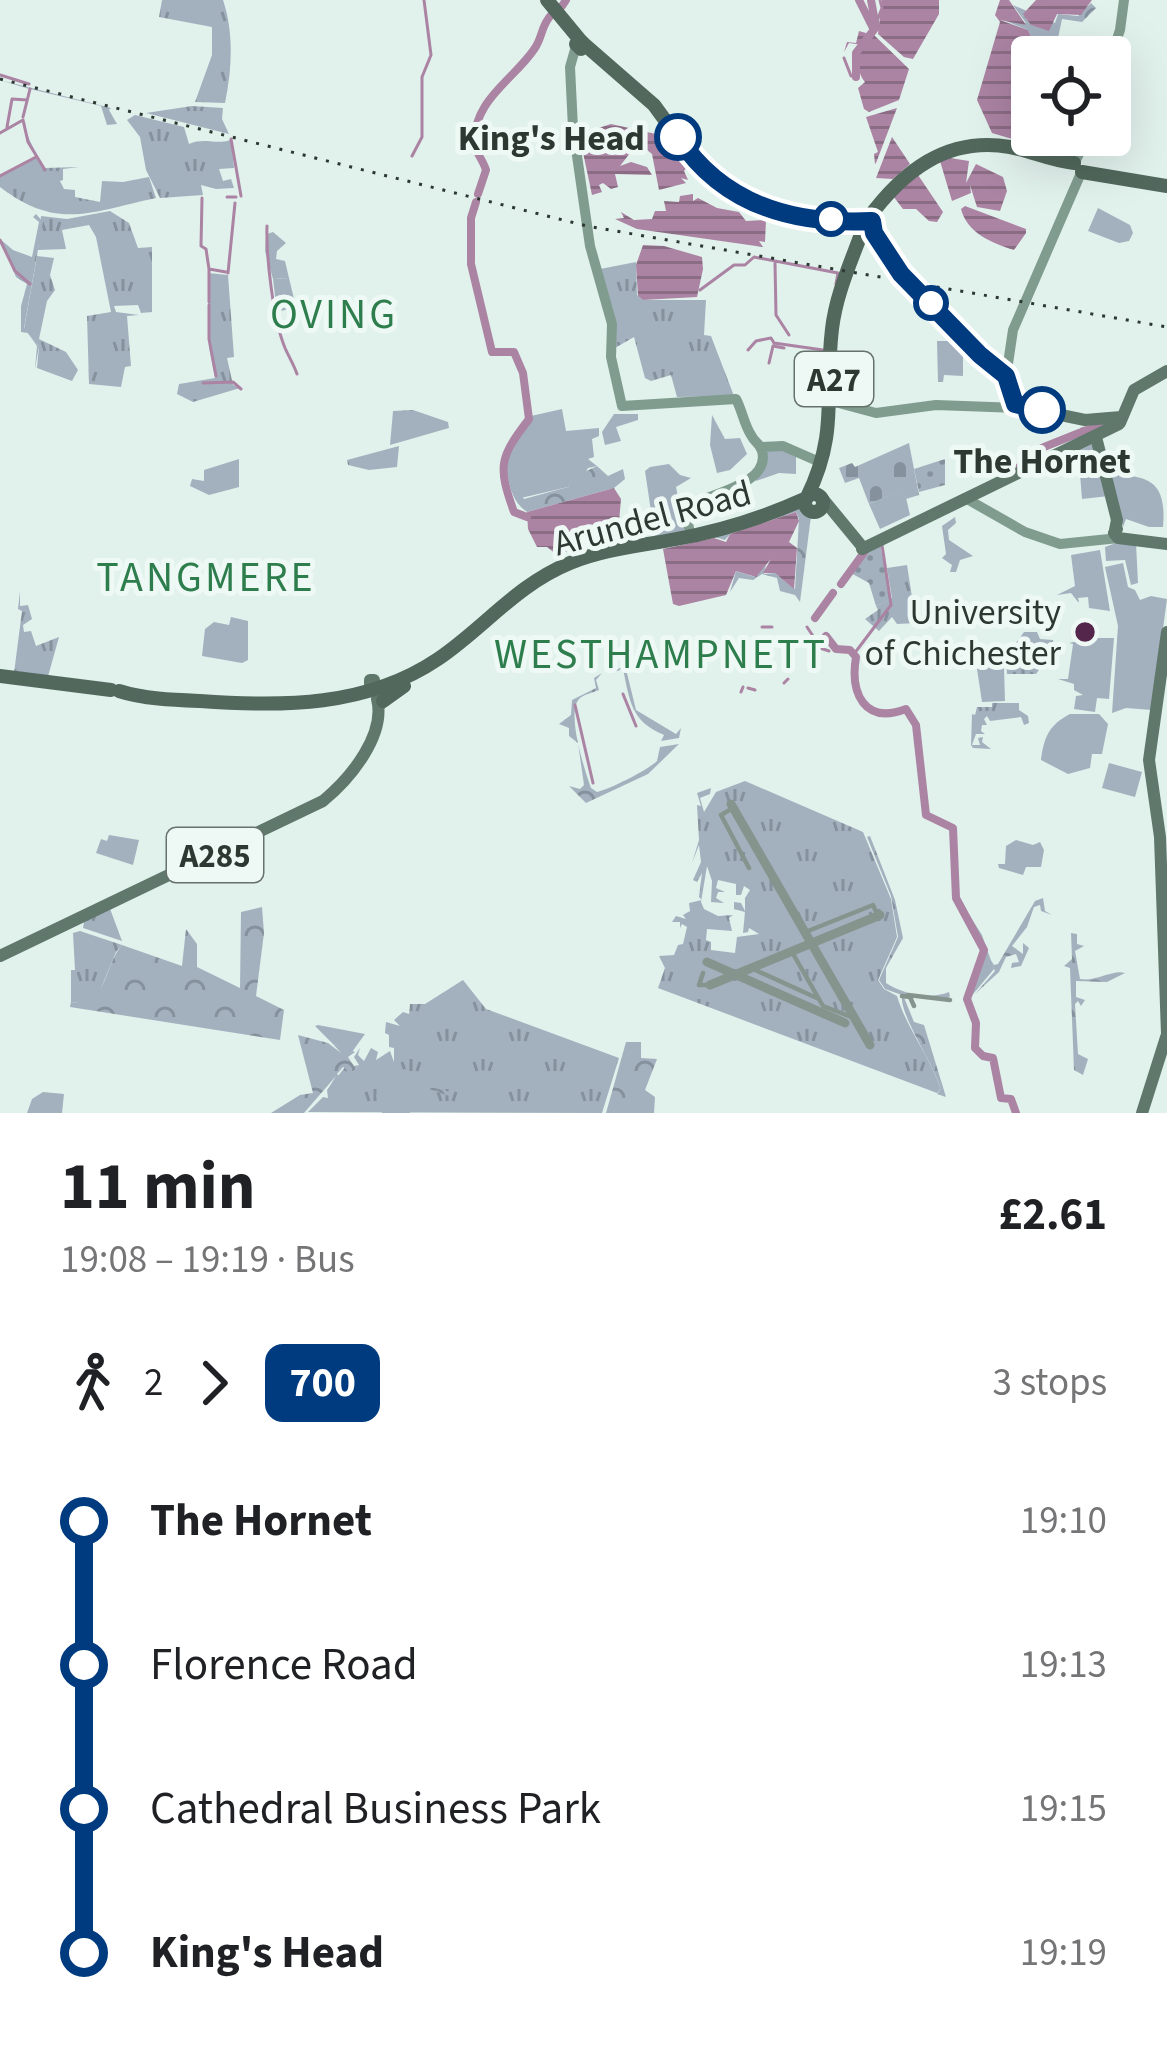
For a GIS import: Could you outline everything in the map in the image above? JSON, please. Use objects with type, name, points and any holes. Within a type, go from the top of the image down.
[{"type":"highway","points":[[547,0],[578,44],[647,102],[699,170],[723,191],[755,208],[868,227]]},
{"type":"highway","points":[[578,44],[654,105],[678,130],[708,176],[741,199],[781,212],[868,227]]},
{"type":"highway","name":"A27","points":[[813,501],[832,408],[832,327],[848,271],[868,227],[904,176],[956,149],[1001,146],[1167,185]]},
{"type":"highway","name":"A27","points":[[813,501],[836,405],[834,334],[848,271]]},
{"type":"highway","name":"Arundel Road","points":[[0,677],[217,705],[338,699],[388,685],[427,666],[508,599],[560,567],[605,551],[706,533],[813,501]]},
{"type":"highway","name":"Arundel Road","points":[[114,694],[301,704],[371,694],[437,662],[509,601],[559,570],[607,554],[693,538],[813,501]]},
{"type":"highway","points":[[671,540],[685,535],[688,528],[694,534],[706,533]]},
{"type":"highway","points":[[376,694],[456,645]]},
{"type":"highway","points":[[301,704],[376,694],[437,662]]},
{"type":"main road","points":[[1116,36],[1124,0]]},
{"type":"main road","points":[[578,44],[572,128],[590,246],[610,317],[611,357],[622,406],[717,399],[739,402],[750,434],[761,447],[756,475],[691,505],[686,515],[688,528]]},
{"type":"main road","points":[[1016,404],[1006,376],[1012,332],[1081,156]]},
{"type":"main road","points":[[868,227],[910,283],[1006,376]]},
{"type":"main road","points":[[813,501],[872,542],[1119,420],[1132,392],[1167,371]]},
{"type":"main road","points":[[836,405],[876,413],[937,405],[1016,404],[1085,434],[1118,533]]},
{"type":"main road","points":[[761,447],[783,446],[819,461]]},
{"type":"main road","points":[[967,499],[1025,532],[1060,544],[1118,533],[1167,541]]},
{"type":"main road","points":[[1142,1113],[1166,1034],[1158,824],[1149,746],[1167,632]]},
{"type":"main road","name":"A285","points":[[0,956],[304,812],[341,785],[368,748],[376,694]]},
{"type":"green space","points":[[162,0],[223,0],[231,51],[225,103],[195,102],[212,55],[212,27],[159,17]]},
{"type":"green space","points":[[1091,3],[1096,8],[1082,22],[1062,19],[1058,36],[1031,36],[1028,30],[1001,19],[1026,23],[1013,5],[1055,23],[1058,14],[1078,16]]},
{"type":"green space","points":[[0,80],[111,108],[117,124],[107,125],[101,106],[30,89],[26,110],[29,89]]},
{"type":"green space","points":[[192,106],[223,108],[229,134],[146,113]]},
{"type":"green space","points":[[135,115],[184,127],[189,144],[231,140],[234,168],[219,169],[223,181],[231,179],[234,188],[201,185],[203,195],[160,198],[146,170],[140,137],[127,120]]},
{"type":"green space","points":[[27,133],[44,168],[79,167],[63,169],[60,181],[64,189],[75,190],[75,197],[100,202],[102,181],[149,177],[156,198],[93,212],[57,214],[21,201],[0,187],[0,176],[36,156]]},
{"type":"green space","points":[[1098,208],[1130,225],[1129,241],[1119,243],[1088,231]]},
{"type":"green space","points":[[110,211],[129,223],[138,248],[152,247],[152,312],[141,313],[138,305],[114,306],[116,312],[139,315],[127,316],[131,366],[125,367],[121,387],[89,384],[87,316],[111,312],[96,237],[89,225],[62,230],[66,249],[38,250],[41,216],[67,219]]},
{"type":"green space","points":[[36,214],[43,222],[24,328],[39,346],[35,369],[37,346],[28,333],[21,332],[27,284],[16,277],[0,239],[32,257],[39,222],[33,217]]},
{"type":"green space","points":[[267,225],[267,234],[273,232],[286,243],[276,259],[285,261],[289,278],[273,279],[265,251]]},
{"type":"green space","points":[[37,256],[54,258],[50,275],[55,290],[47,301],[39,339],[66,352],[78,370],[72,381],[37,368],[39,346],[24,329]]},
{"type":"green space","points":[[636,262],[637,295],[643,300],[706,300],[704,335],[711,336],[734,396],[677,397],[671,375],[651,381],[645,378],[634,337],[615,348],[600,269]]},
{"type":"green space","points":[[208,273],[228,275],[234,357],[227,358],[233,385],[240,388],[193,402],[177,394],[179,384],[215,378],[209,347]]},
{"type":"green space","points":[[289,278],[296,307],[277,312],[273,279]]},
{"type":"green space","points":[[937,341],[953,341],[963,352],[963,376],[944,375],[943,382],[938,382]]},
{"type":"green space","points":[[562,409],[566,431],[599,428],[599,436],[592,439],[594,457],[588,459],[597,466],[588,468],[581,480],[574,478],[568,487],[521,498],[508,473],[511,453],[531,416]]},
{"type":"green space","points":[[413,410],[448,422],[449,428],[390,445],[393,411]]},
{"type":"green space","points":[[614,414],[638,414],[638,420],[616,427],[621,441],[605,445],[602,432]]},
{"type":"green space","points":[[712,415],[725,439],[740,438],[747,454],[730,470],[717,473],[710,445]]},
{"type":"green space","points":[[1092,441],[1109,496],[1082,499],[1078,449]]},
{"type":"green space","points":[[909,443],[919,495],[906,499],[903,490],[869,504],[859,478],[845,483],[839,468],[852,463],[855,467]]},
{"type":"green space","points":[[510,445],[512,482],[524,499],[568,487],[574,477],[597,466],[608,476],[623,469],[625,479],[614,488],[527,512],[509,484],[506,449]]},
{"type":"green space","points":[[399,446],[397,467],[369,470],[348,465],[347,460]]},
{"type":"green space","points":[[781,448],[796,455],[796,474],[779,473],[756,481],[763,449]]},
{"type":"green space","points":[[239,459],[239,487],[209,495],[190,486],[192,479],[204,481],[204,470]]},
{"type":"green space","points":[[945,459],[945,485],[919,492],[914,469]]},
{"type":"green space","points":[[669,464],[691,478],[676,487],[679,502],[686,508],[684,532],[655,538],[645,471]]},
{"type":"green space","points":[[1107,474],[1152,483],[1162,499],[1163,527],[1126,519],[1123,527]]},
{"type":"green space","points":[[904,489],[910,515],[880,529],[869,504]]},
{"type":"green space","points":[[807,508],[811,516],[800,602],[795,595],[780,591],[777,578],[762,574],[753,580],[739,578],[730,592],[736,571],[755,577],[766,565],[764,574],[775,573],[795,589],[796,512],[731,533],[725,540],[714,537]]},
{"type":"green space","points":[[955,517],[949,540],[973,556],[960,560],[956,572],[950,572],[952,565],[942,558],[946,554],[942,526]]},
{"type":"green space","points":[[1124,540],[1136,543],[1138,583],[1131,585],[1125,560],[1106,561],[1105,547]]},
{"type":"green space","points":[[880,544],[891,599],[876,606],[869,583],[849,572],[863,551]]},
{"type":"green space","points":[[1100,550],[1110,611],[1089,608],[1088,597],[1078,602],[1071,593],[1057,595],[1075,586],[1071,555]]},
{"type":"green space","points":[[1123,563],[1128,587],[1140,600],[1167,599],[1152,710],[1126,708],[1112,713],[1118,626],[1105,567]]},
{"type":"green space","points":[[907,565],[916,623],[897,624],[892,617],[879,631],[865,619],[892,598],[887,568]]},
{"type":"green space","points":[[20,591],[20,606],[28,605],[32,619],[23,625],[24,632],[31,631],[36,646],[59,637],[47,680],[14,673]]},
{"type":"green space","points":[[231,617],[248,621],[248,660],[202,656],[205,629],[214,622],[229,625]]},
{"type":"green space","points":[[1024,632],[1053,640],[1055,657],[1048,657],[1036,674],[1007,674],[1006,657],[1013,657]]},
{"type":"green space","points":[[1114,638],[1109,699],[1097,698],[1095,712],[1074,709],[1076,696],[1083,695],[1074,690],[1074,684],[1058,679],[1068,679],[1073,644],[1069,643]]},
{"type":"green space","points":[[983,663],[1004,668],[1005,701],[982,702],[977,669]]},
{"type":"green space","points":[[625,665],[636,710],[676,734],[681,728],[679,738],[661,741],[664,735],[638,717],[623,669],[611,673]]},
{"type":"green space","points":[[602,673],[596,680],[599,690],[576,705],[578,743],[569,736],[569,728],[559,724],[571,715],[572,700],[596,688],[594,678]]},
{"type":"green space","points":[[992,703],[1019,703],[1029,723],[1024,725],[1021,717],[990,721],[987,716],[981,731],[985,734],[976,734],[972,745],[980,745],[978,738],[983,737],[982,742],[991,749],[973,748],[971,745],[972,714],[977,707],[992,707]]},
{"type":"green space","points":[[1070,714],[1099,714],[1108,724],[1102,754],[1092,754],[1090,768],[1068,774],[1041,760],[1049,732]]},
{"type":"green space","points":[[578,743],[591,788],[597,792],[652,765],[660,747],[679,744],[648,774],[586,803],[569,786],[580,789],[584,785]]},
{"type":"green space","points":[[1109,763],[1142,772],[1135,797],[1102,788]]},
{"type":"green space","points":[[924,766],[930,815],[956,826],[958,897],[982,935],[994,969],[969,999],[976,1017],[963,999],[972,993],[971,981],[977,976],[982,950],[955,901],[951,828],[925,816],[921,800]]},
{"type":"green space","points":[[745,781],[863,832],[891,899],[897,937],[878,980],[897,996],[941,1089],[937,1093],[658,988],[665,968],[659,956],[674,955],[683,944],[687,927],[682,924],[680,928],[680,922],[672,922],[676,916],[686,919],[683,915],[690,911],[689,903],[701,900],[704,909],[718,916],[733,915],[729,918],[732,931],[707,929],[711,950],[735,953],[737,937],[759,934],[749,928],[743,933],[745,912],[734,909],[734,902],[741,903],[745,911],[750,890],[744,886],[741,895],[736,895],[736,884],[718,880],[716,888],[725,892],[718,892],[716,898],[724,903],[711,902],[707,866],[699,897],[702,873],[697,882],[693,880],[701,862],[699,845],[692,863],[699,840],[697,793],[711,788],[710,794],[700,798],[704,812],[716,792]]},
{"type":"green space","points":[[109,835],[139,840],[133,865],[96,853],[101,839],[107,841]]},
{"type":"green space","points":[[870,836],[895,900],[903,938],[886,968],[886,983],[916,995],[949,992],[948,998],[903,995],[914,1022],[924,1025],[946,1097],[937,1094],[941,1089],[902,995],[885,989],[879,980],[898,937],[891,896]]},
{"type":"green space","points":[[1016,840],[1040,842],[1044,850],[1041,867],[1026,867],[1023,875],[999,868],[998,864],[1005,864],[1006,846]]},
{"type":"green space","points":[[1043,898],[1045,911],[1052,915],[1041,911],[1040,905],[1034,907],[1027,927],[1012,946],[1023,954],[1023,943],[1029,948],[1021,966],[1011,968],[1019,962],[1016,954],[1006,957],[999,972],[975,994],[995,971],[988,956],[998,964],[1035,901]]},
{"type":"green space","points":[[109,906],[122,941],[83,928],[85,916]]},
{"type":"green space","points":[[262,907],[264,933],[256,996],[284,1010],[280,1040],[70,1007],[71,1002],[83,1002],[98,993],[122,945],[182,966],[186,929],[197,944],[197,967],[240,988],[241,912]]},
{"type":"green space","points":[[80,931],[122,945],[97,998],[86,1004],[71,1002],[73,933]]},
{"type":"green space","points":[[1071,933],[1084,946],[1075,951],[1080,979],[1125,973],[1107,982],[1076,981],[1076,997],[1085,1000],[1081,1006],[1078,1001],[1075,1004],[1078,1054],[1088,1059],[1083,1075],[1074,1070],[1070,968],[1064,966],[1072,959]]},
{"type":"green space","points":[[463,980],[486,1009],[619,1058],[602,1113],[308,1112],[323,1097],[328,1098],[327,1090],[345,1067],[352,1073],[359,1065],[354,1057],[360,1048],[358,1055],[364,1061],[371,1048],[378,1052],[376,1060],[390,1051],[394,1062],[386,1022],[400,1026],[394,1020],[403,1012],[409,1014],[410,1004],[425,1004]]},
{"type":"green space","points":[[318,1025],[365,1034],[352,1052],[333,1044]]},
{"type":"green space","points":[[298,1035],[328,1043],[341,1053],[333,1044],[355,1052],[348,1057],[354,1066],[359,1065],[353,1072],[357,1080],[352,1089],[344,1086],[351,1073],[343,1067],[337,1074],[342,1079],[331,1093],[328,1089],[336,1076],[304,1113],[271,1113],[300,1095],[313,1093]]},
{"type":"green space","points":[[626,1042],[641,1042],[641,1058],[657,1059],[645,1090],[655,1097],[654,1113],[606,1113]]},
{"type":"green space","points":[[499,1056],[507,1076],[503,1088],[477,1077],[465,1084],[455,1071],[477,1076],[480,1070],[491,1071]]},
{"type":"green space","points":[[367,1057],[391,1065],[395,1072],[405,1069],[417,1075],[415,1083],[450,1092],[449,1096],[375,1070],[365,1061]]},
{"type":"green space","points":[[386,1088],[401,1090],[410,1101],[410,1113],[382,1113],[376,1095]]},
{"type":"green space","points":[[43,1092],[64,1094],[62,1113],[27,1113],[32,1099]]},
{"type":"shaded area","points":[[882,0],[939,0],[939,14],[913,59],[904,57],[878,34]]},
{"type":"shaded area","points":[[1000,0],[1009,0],[1026,25],[1000,20],[1028,30],[1031,36],[1011,36],[1011,139],[992,133],[977,100],[1000,22],[995,15]]},
{"type":"shaded area","points":[[1036,0],[1092,0],[1081,15],[1057,14],[1049,31],[1031,25],[1023,14]]},
{"type":"shaded area","points":[[859,31],[866,33],[863,43],[874,35],[909,69],[899,100],[869,112],[858,88],[865,82],[858,64],[863,45],[849,43],[844,52],[847,42],[856,43]]},
{"type":"shaded area","points":[[897,108],[875,164],[878,152],[866,117]]},
{"type":"shaded area","points":[[611,124],[665,136],[688,166],[684,171],[688,180],[681,178],[686,183],[659,190],[652,154],[631,137],[634,148],[620,166],[631,162],[647,167],[652,175],[615,174],[618,187],[611,189],[603,183],[599,185],[602,192],[592,195],[582,127],[592,130]]},
{"type":"shaded area","points":[[892,137],[910,164],[893,179],[876,178]]},
{"type":"shaded area","points":[[940,161],[969,161],[966,183],[976,164],[1003,177],[1007,191],[1000,211],[977,207],[970,185],[971,193],[952,201]]},
{"type":"shaded area","points":[[918,175],[943,212],[937,222],[916,209],[903,209],[893,196]]},
{"type":"shaded area","points":[[693,194],[693,201],[698,198],[739,212],[746,221],[766,220],[765,242],[759,241],[763,247],[637,229],[615,219],[624,218],[621,212],[634,220],[652,219],[655,211],[666,211],[664,201],[679,202],[680,196]]},
{"type":"shaded area","points":[[965,206],[1026,229],[1026,233],[1014,250],[997,244],[969,225],[961,209]]},
{"type":"shaded area","points":[[643,245],[702,257],[697,297],[643,300],[638,296],[636,265]]},
{"type":"shaded area","points":[[614,488],[621,499],[619,522],[626,529],[624,536],[557,555],[547,547],[537,547],[528,529],[527,512]]},
{"type":"shaded area","points":[[796,512],[799,521],[789,542],[797,548],[794,589],[775,573],[763,573],[771,559],[756,577],[736,571],[726,595],[673,604],[663,549],[714,538],[726,542],[730,534]]},
{"type":"waterway","points":[[412,156],[422,137],[422,77],[431,55],[424,0]]},
{"type":"waterway","points":[[562,6],[566,0]]},
{"type":"waterway","points":[[859,0],[873,28]]},
{"type":"waterway","points":[[856,77],[856,53],[876,27],[871,0]]},
{"type":"waterway","points":[[876,24],[880,0]]},
{"type":"waterway","points":[[478,194],[486,170],[475,145],[480,116],[535,48],[552,14]]},
{"type":"waterway","points":[[844,58],[851,76],[856,76],[855,52],[862,45]]},
{"type":"waterway","points":[[0,75],[29,84]]},
{"type":"waterway","points":[[23,117],[30,89]]},
{"type":"waterway","points":[[7,127],[12,99],[27,100]]},
{"type":"waterway","points":[[0,133],[23,120],[28,142],[45,170]]},
{"type":"waterway","points":[[231,139],[241,196]]},
{"type":"waterway","points":[[0,176],[36,157]]},
{"type":"waterway","points":[[227,197],[236,197]]},
{"type":"waterway","points":[[202,198],[201,246],[206,249],[209,269]]},
{"type":"waterway","points":[[471,261],[471,218],[476,202]]},
{"type":"waterway","points":[[228,273],[235,203]]},
{"type":"waterway","points":[[267,226],[277,321],[297,374]]},
{"type":"waterway","points":[[0,240],[15,271],[30,284]]},
{"type":"waterway","points":[[700,290],[734,265],[745,265],[754,257],[838,273],[836,284]]},
{"type":"waterway","points":[[775,263],[776,315],[789,335]]},
{"type":"waterway","points":[[471,264],[492,352],[514,352],[523,373],[529,419],[507,453],[504,472],[514,512],[527,517]]},
{"type":"waterway","points":[[209,302],[209,269],[226,272]]},
{"type":"waterway","points":[[209,305],[216,376]]},
{"type":"waterway","points":[[748,350],[756,341],[771,338],[774,343],[823,350]]},
{"type":"waterway","points":[[769,363],[773,346],[784,348]]},
{"type":"waterway","points":[[203,383],[233,382],[241,389]]},
{"type":"waterway","points":[[1083,431],[1101,426]]},
{"type":"waterway","points":[[1044,447],[1079,433]]},
{"type":"waterway","points":[[1012,473],[1042,448]]},
{"type":"waterway","points":[[854,654],[891,605],[882,545]]},
{"type":"waterway","points":[[841,584],[865,551]]},
{"type":"waterway","points":[[815,618],[833,593]]},
{"type":"waterway","points":[[762,627],[772,627]]},
{"type":"waterway","points":[[807,627],[813,636]]},
{"type":"waterway","points":[[826,636],[836,649],[850,650],[856,657],[855,683],[870,709],[880,713],[906,709],[916,725],[926,815],[953,828],[956,898],[984,950],[967,999],[976,1023],[975,1048],[993,1058],[1001,1098],[1011,1099],[1016,1113]]},
{"type":"waterway","points":[[817,647],[829,651]]},
{"type":"waterway","points":[[784,683],[788,679]]},
{"type":"waterway","points":[[741,692],[743,687]]},
{"type":"waterway","points":[[748,688],[755,690]]},
{"type":"waterway","points":[[623,694],[636,726]]},
{"type":"waterway","points":[[575,705],[593,783]]},
{"type":"taxiway","points":[[733,808],[721,815],[749,868]]},
{"type":"taxiway","points":[[803,933],[873,905],[878,916]]},
{"type":"taxiway","points":[[792,952],[823,1006],[854,1018]]},
{"type":"taxiway","points":[[751,968],[819,999]]},
{"type":"taxiway","points":[[703,973],[699,985],[710,985]]},
{"type":"taxiway","points":[[908,995],[950,1000]]},
{"type":"taxiway","points":[[902,996],[910,997],[914,1006]]},
{"type":"runway","points":[[731,804],[870,1045]]},
{"type":"runway","points":[[710,985],[880,915]]},
{"type":"runway","points":[[707,962],[845,1023]]},
{"type":"railway","points":[[0,79],[587,226],[1167,327]]},
{"type":"bus line","name":"700","points":[[678,137],[708,176],[741,199],[781,212],[872,221],[874,233],[901,274],[1006,376],[1015,404],[1042,410]]},
{"type":"place","name":"King's Head","points":[[678,137]]},
{"type":"place","name":"The Hornet","points":[[1042,410]]},
{"type":"place","name":"University of Chichester","points":[[1085,632]]},
{"type":"district","name":"OVING","points":[[334,313]]},
{"type":"district","name":"TANGMERE","points":[[206,576]]},
{"type":"district","name":"WESTHAMPNETT","points":[[661,653]]}]
